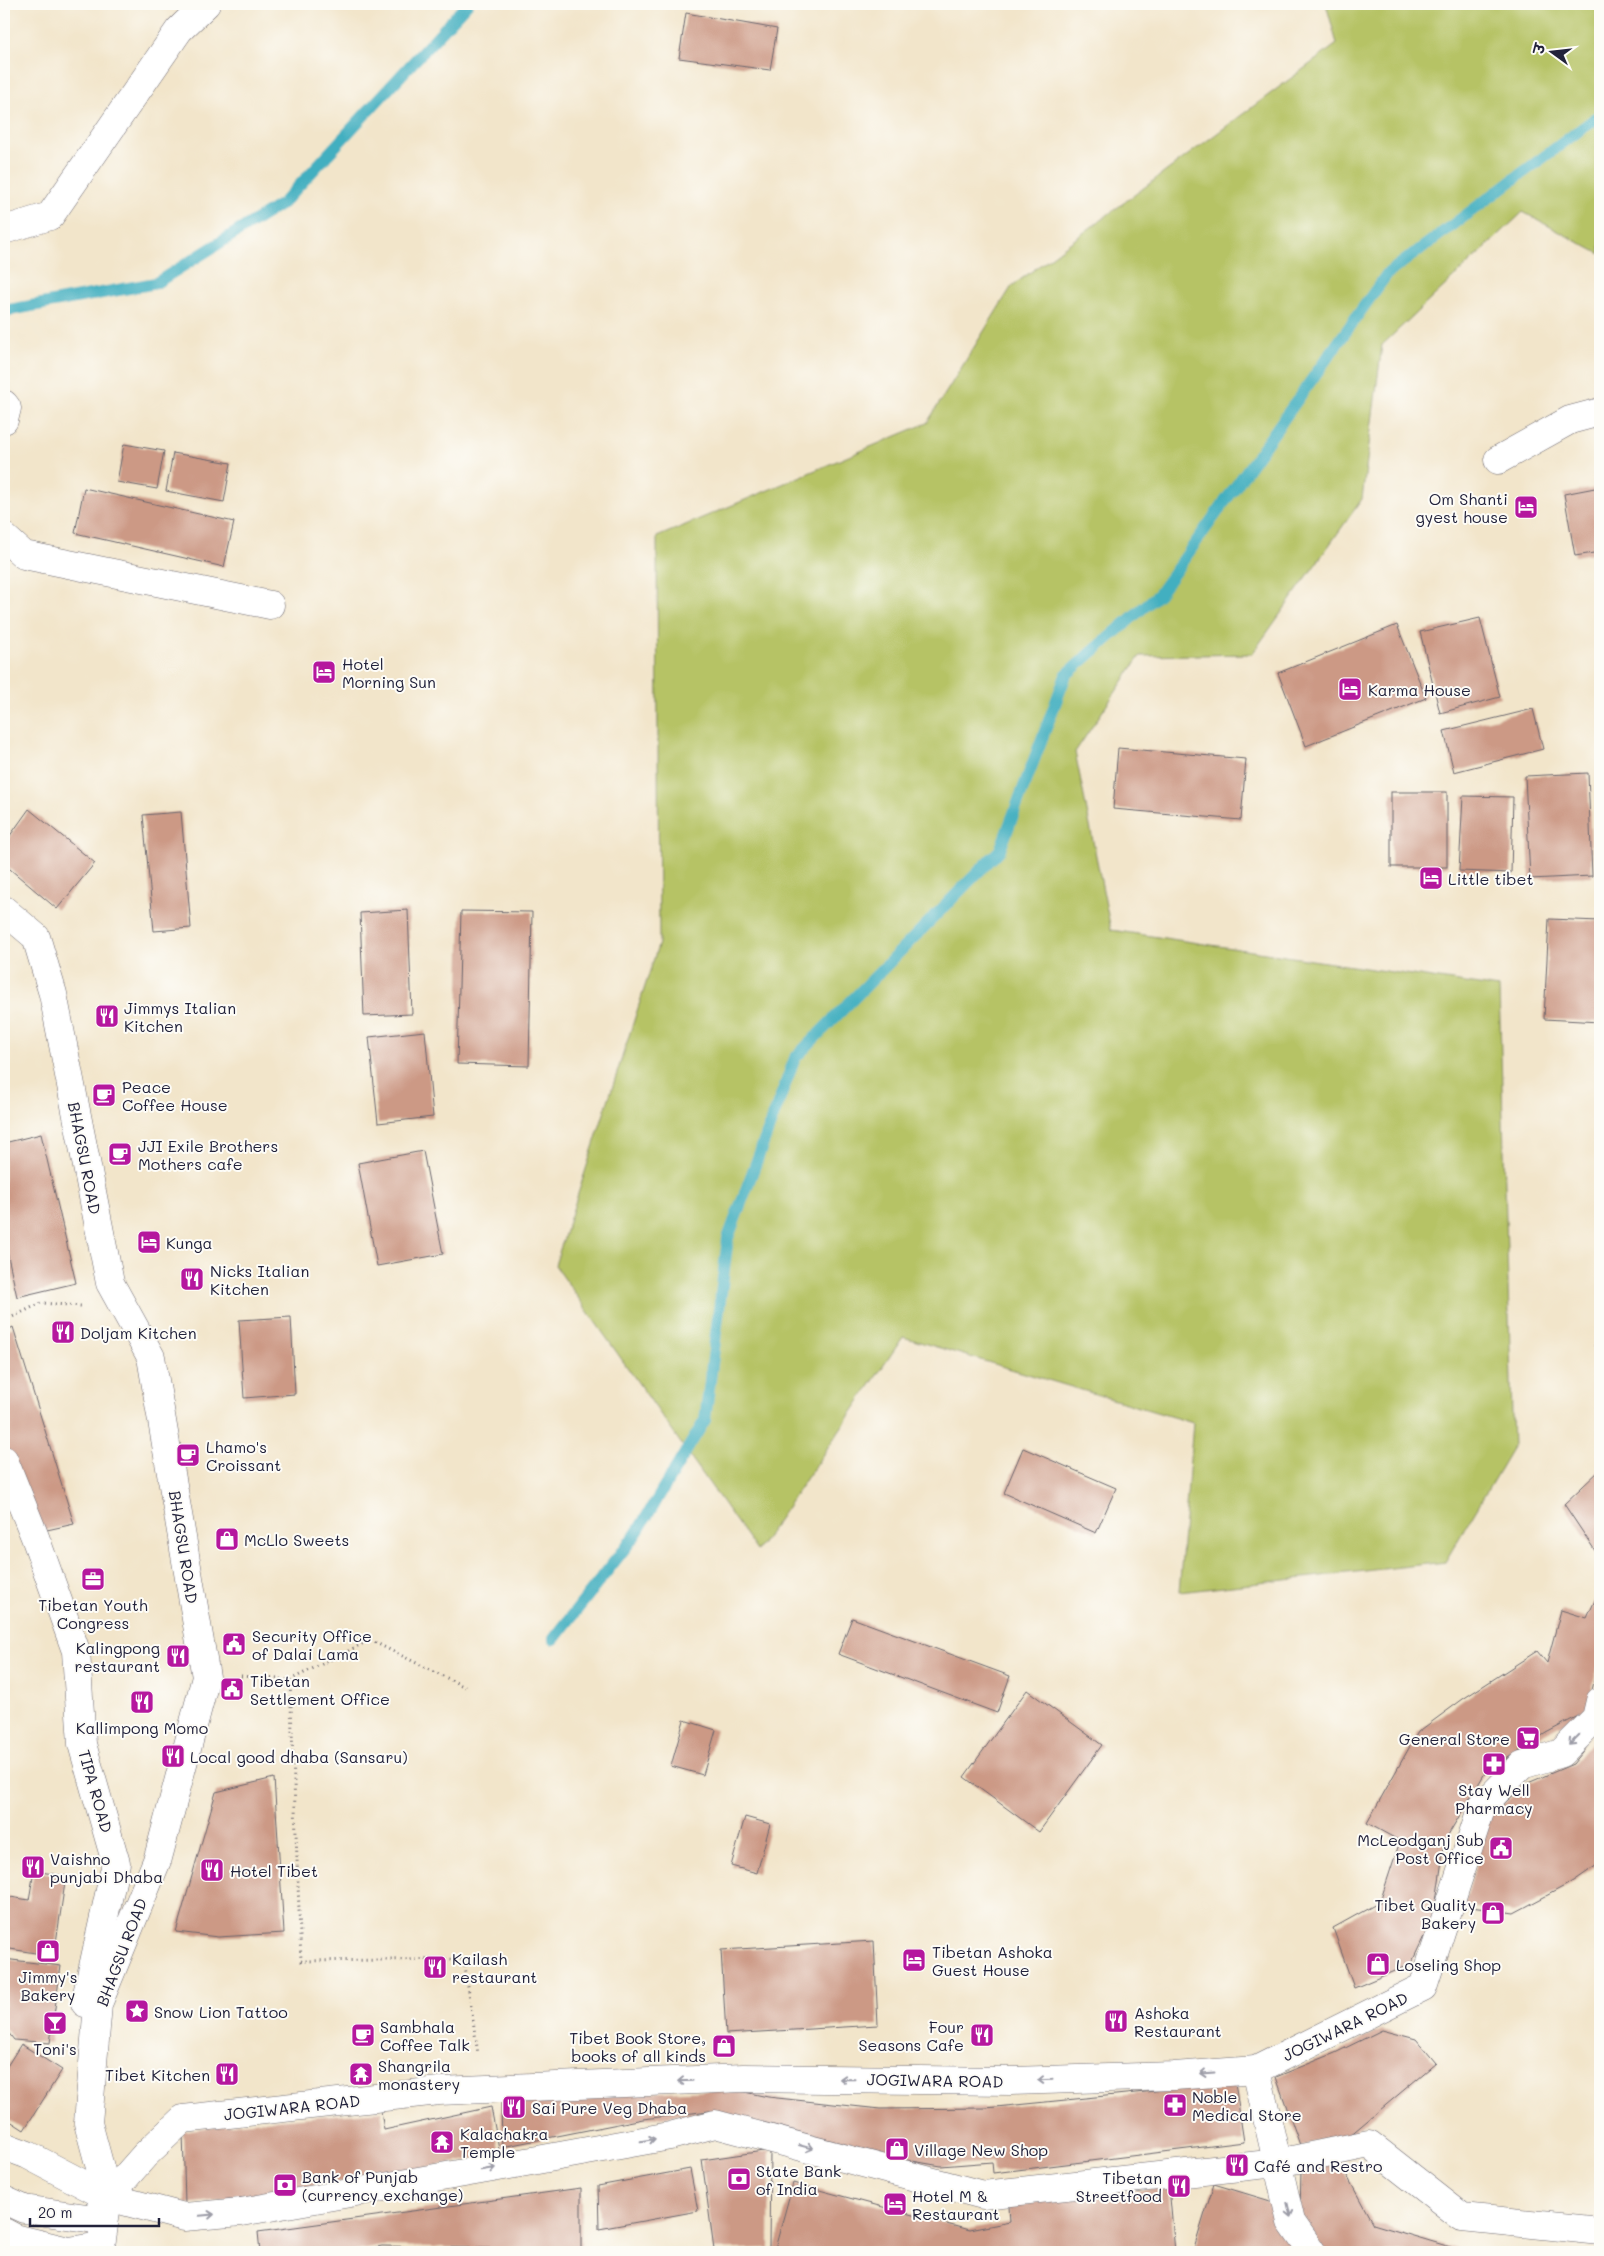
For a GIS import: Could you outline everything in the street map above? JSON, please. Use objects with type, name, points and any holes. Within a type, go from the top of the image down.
[{"type":"street","points":[[4,230],[50,216],[179,30],[206,4]]},
{"type":"street","points":[[4,404],[7,408],[4,420]]},
{"type":"street","points":[[1498,460],[1570,420],[1600,412]]},
{"type":"street","points":[[4,537],[24,555],[270,605]]},
{"type":"street","name":"BHAGSU ROAD","points":[[4,910],[36,937],[53,994],[110,1283],[151,1357],[206,1677],[158,1858],[98,2004],[88,2123],[108,2197]]},
{"type":"street","name":"TIPA ROAD","points":[[4,1460],[35,1537],[76,1652],[82,1744],[116,1863],[81,2020],[92,2070]]},
{"type":"street","name":"JOGIWARA ROAD","points":[[4,2200],[24,2209],[94,2219],[108,2197],[145,2155],[183,2119],[439,2091],[742,2078],[1012,2081],[1174,2076],[1256,2070],[1423,1987],[1482,1806],[1522,1765],[1561,1753],[1596,1718],[1600,1701]]},
{"type":"street","points":[[1256,2070],[1291,2222],[1312,2252]]},
{"type":"street","points":[[4,2146],[28,2155],[108,2197],[184,2217],[241,2212],[670,2136],[716,2124],[983,2195],[1278,2163],[1369,2144],[1462,2217],[1600,2231]]},
{"type":"street","points":[[4,2232],[15,2238],[69,2252],[101,2246],[108,2197]]},
{"type":"path","points":[[4,1321],[41,1303],[80,1305],[88,1311]]},
{"type":"path","points":[[206,1677],[255,1676],[290,1680],[370,1640],[465,1688]]},
{"type":"path","points":[[290,1680],[301,1961],[464,1959],[483,2089]]},
{"type":"green space","points":[[1326,4],[1600,4],[1600,254],[1523,212],[1382,345],[1362,499],[1252,654],[1140,656],[1075,752],[1111,930],[1499,988],[1513,1447],[1445,1562],[1179,1592],[1193,1423],[903,1337],[757,1551],[555,1265],[659,943],[657,537],[927,423],[1012,286],[1337,44]]},
{"type":"building","points":[[686,13],[777,29],[770,70],[679,58]]},
{"type":"building","points":[[124,444],[164,451],[157,489],[117,482]]},
{"type":"building","points":[[173,453],[231,463],[224,502],[166,491]]},
{"type":"building","points":[[1600,487],[1600,552],[1575,556],[1564,494]]},
{"type":"building","points":[[84,488],[234,522],[224,567],[75,533]]},
{"type":"building","points":[[1480,618],[1500,697],[1440,713],[1420,632]]},
{"type":"building","points":[[1397,625],[1426,698],[1306,746],[1278,673]]},
{"type":"building","points":[[1533,709],[1543,749],[1454,772],[1444,731]]},
{"type":"building","points":[[1118,748],[1246,759],[1241,820],[1113,809]]},
{"type":"building","points":[[1588,773],[1592,876],[1530,879],[1525,776]]},
{"type":"building","points":[[1391,792],[1447,792],[1447,867],[1391,867]]},
{"type":"building","points":[[1463,796],[1513,797],[1511,873],[1459,871]]},
{"type":"building","points":[[29,809],[95,863],[57,909],[4,864],[4,844]]},
{"type":"building","points":[[181,812],[191,928],[154,931],[143,815]]},
{"type":"building","points":[[408,910],[412,1014],[364,1016],[360,913]]},
{"type":"building","points":[[461,911],[532,912],[529,1066],[457,1064]]},
{"type":"building","points":[[1549,919],[1600,921],[1600,1022],[1544,1019]]},
{"type":"building","points":[[425,1031],[433,1117],[378,1123],[369,1037]]},
{"type":"building","points":[[41,1134],[76,1283],[17,1297],[4,1238],[4,1143]]},
{"type":"building","points":[[423,1151],[443,1254],[377,1266],[358,1163]]},
{"type":"building","points":[[291,1317],[295,1394],[244,1398],[239,1320]]},
{"type":"building","points":[[13,1327],[74,1524],[38,1532],[4,1439],[4,1332]]},
{"type":"building","points":[[1600,1343],[1600,1359],[1594,1345]]},
{"type":"building","points":[[1023,1448],[1116,1488],[1096,1533],[1004,1493]]},
{"type":"building","points":[[1600,1470],[1600,1558],[1564,1504]]},
{"type":"building","points":[[1600,1589],[1600,1658],[1586,1712],[1546,1733],[1485,1773],[1445,1840],[1434,1915],[1411,1964],[1354,1988],[1333,1928],[1380,1902],[1400,1841],[1367,1823],[1418,1732],[1463,1699],[1537,1651],[1547,1663],[1561,1610],[1587,1618]]},
{"type":"building","points":[[852,1618],[1010,1676],[997,1713],[838,1654]]},
{"type":"building","points":[[1027,1690],[1102,1745],[1039,1832],[964,1777]]},
{"type":"building","points":[[684,1720],[716,1730],[703,1775],[671,1766]]},
{"type":"building","points":[[1600,1728],[1600,1863],[1574,1881],[1514,1913],[1464,1906],[1489,1816],[1528,1783],[1573,1764],[1596,1736]]},
{"type":"building","points":[[274,1778],[284,1933],[218,1937],[176,1932],[216,1792]]},
{"type":"building","points":[[745,1817],[770,1824],[757,1873],[731,1866]]},
{"type":"building","points":[[34,1871],[66,1876],[54,1956],[4,1948],[4,1896],[29,1900]]},
{"type":"building","points":[[874,1941],[878,2025],[726,2034],[721,1950]]},
{"type":"building","points":[[4,1959],[61,1966],[50,2043],[14,2040],[4,2027]]},
{"type":"building","points":[[1382,2030],[1416,2039],[1436,2063],[1336,2147],[1329,2138],[1301,2148],[1276,2077],[1335,2053]]},
{"type":"building","points":[[21,2044],[62,2070],[24,2130],[4,2117],[4,2071]]},
{"type":"building","points":[[1235,2083],[1244,2142],[993,2173],[992,2162],[941,2166],[884,2156],[709,2111],[643,2119],[502,2147],[501,2099],[730,2089],[768,2097],[880,2109],[986,2108]]},
{"type":"building","points":[[491,2107],[500,2155],[249,2197],[185,2204],[183,2131],[240,2123],[381,2111],[384,2130]]},
{"type":"building","points":[[770,2150],[769,2248],[714,2250],[702,2160]]},
{"type":"building","points":[[1339,2161],[1373,2224],[1467,2252],[1325,2252],[1300,2216],[1301,2168]]},
{"type":"building","points":[[690,2169],[698,2211],[599,2229],[598,2186]]},
{"type":"building","points":[[793,2183],[969,2230],[1010,2222],[1009,2206],[1169,2187],[1175,2252],[774,2252]]},
{"type":"building","points":[[1214,2184],[1277,2203],[1302,2252],[1193,2252]]},
{"type":"building","points":[[581,2188],[581,2250],[382,2246],[351,2252],[260,2252],[258,2232]]},
{"type":"waterway","points":[[4,311],[156,283],[283,203],[467,4]]},
{"type":"waterway","points":[[554,1639],[636,1534],[705,1420],[728,1238],[795,1058],[1000,850],[1066,675],[1159,594],[1387,274],[1600,115]]},
{"type":"place","name":"Om Shanti gyest house","points":[[1526,507]]},
{"type":"place","name":"Hotel Morning Sun","points":[[324,672]]},
{"type":"place","name":"Karma House","points":[[1350,689]]},
{"type":"place","name":"Little tibet","points":[[1431,878]]},
{"type":"place","name":"Jimmys Italian Kitchen","points":[[107,1016]]},
{"type":"place","name":"Peace Coffee House","points":[[104,1095]]},
{"type":"place","name":"JJI Exile Brothers Mothers cafe","points":[[120,1154]]},
{"type":"place","name":"Kunga","points":[[149,1242]]},
{"type":"place","name":"Nicks Italian Kitchen","points":[[192,1279]]},
{"type":"place","name":"Doljam Kitchen","points":[[63,1332]]},
{"type":"place","name":"Lhamo's Croissant","points":[[188,1455]]},
{"type":"place","name":"McLlo Sweets","points":[[227,1539]]},
{"type":"place","name":"Tibetan Youth Congress","points":[[93,1579]]},
{"type":"place","name":"Security Office of Dalai Lama","points":[[234,1644]]},
{"type":"place","name":"Kalingpong restaurant","points":[[178,1656]]},
{"type":"place","name":"Tibetan Settlement Office","points":[[232,1689]]},
{"type":"place","name":"Kallimpong Momo","points":[[142,1702]]},
{"type":"place","name":"General Store","points":[[1528,1738]]},
{"type":"place","name":"Local good dhaba (Sansaru)","points":[[173,1756]]},
{"type":"place","name":"Stay Well Pharmacy","points":[[1494,1764]]},
{"type":"place","name":"McLeodganj Sub Post Office","points":[[1501,1848]]},
{"type":"place","name":"Vaishno punjabi Dhaba","points":[[33,1867]]},
{"type":"place","name":"Hotel Tibet","points":[[212,1870]]},
{"type":"place","name":"Tibet Quality Bakery","points":[[1493,1913]]},
{"type":"place","name":"Jimmy's Bakery","points":[[48,1951]]},
{"type":"place","name":"Tibetan Ashoka Guest House","points":[[914,1960]]},
{"type":"place","name":"Loseling Shop","points":[[1378,1964]]},
{"type":"place","name":"Kailash restaurant","points":[[435,1967]]},
{"type":"place","name":"Snow Lion Tattoo","points":[[137,2011]]},
{"type":"place","name":"Ashoka Restaurant","points":[[1116,2021]]},
{"type":"place","name":"Toni's","points":[[55,2023]]},
{"type":"place","name":"Sambhala Coffee Talk","points":[[363,2035]]},
{"type":"place","name":"Four Seasons Cafe","points":[[982,2035]]},
{"type":"place","name":"Tibet Book Store, books of all kinds","points":[[724,2046]]},
{"type":"place","name":"Tibet Kitchen","points":[[227,2074]]},
{"type":"place","name":"Shangrila monastery","points":[[361,2074]]},
{"type":"place","name":"Noble Medical Store","points":[[1175,2105]]},
{"type":"place","name":"Sai Pure Veg Dhaba","points":[[514,2107]]},
{"type":"place","name":"Kalachakra Temple","points":[[442,2142]]},
{"type":"place","name":"Village New Shop","points":[[897,2149]]},
{"type":"place","name":"Café and Restro","points":[[1237,2165]]},
{"type":"place","name":"State Bank of India","points":[[739,2179]]},
{"type":"place","name":"Bank of Punjab (currency exchange)","points":[[285,2185]]},
{"type":"place","name":"Tibetan Streetfood","points":[[1179,2186]]},
{"type":"place","name":"Hotel M & Restaurant","points":[[895,2204]]}]
